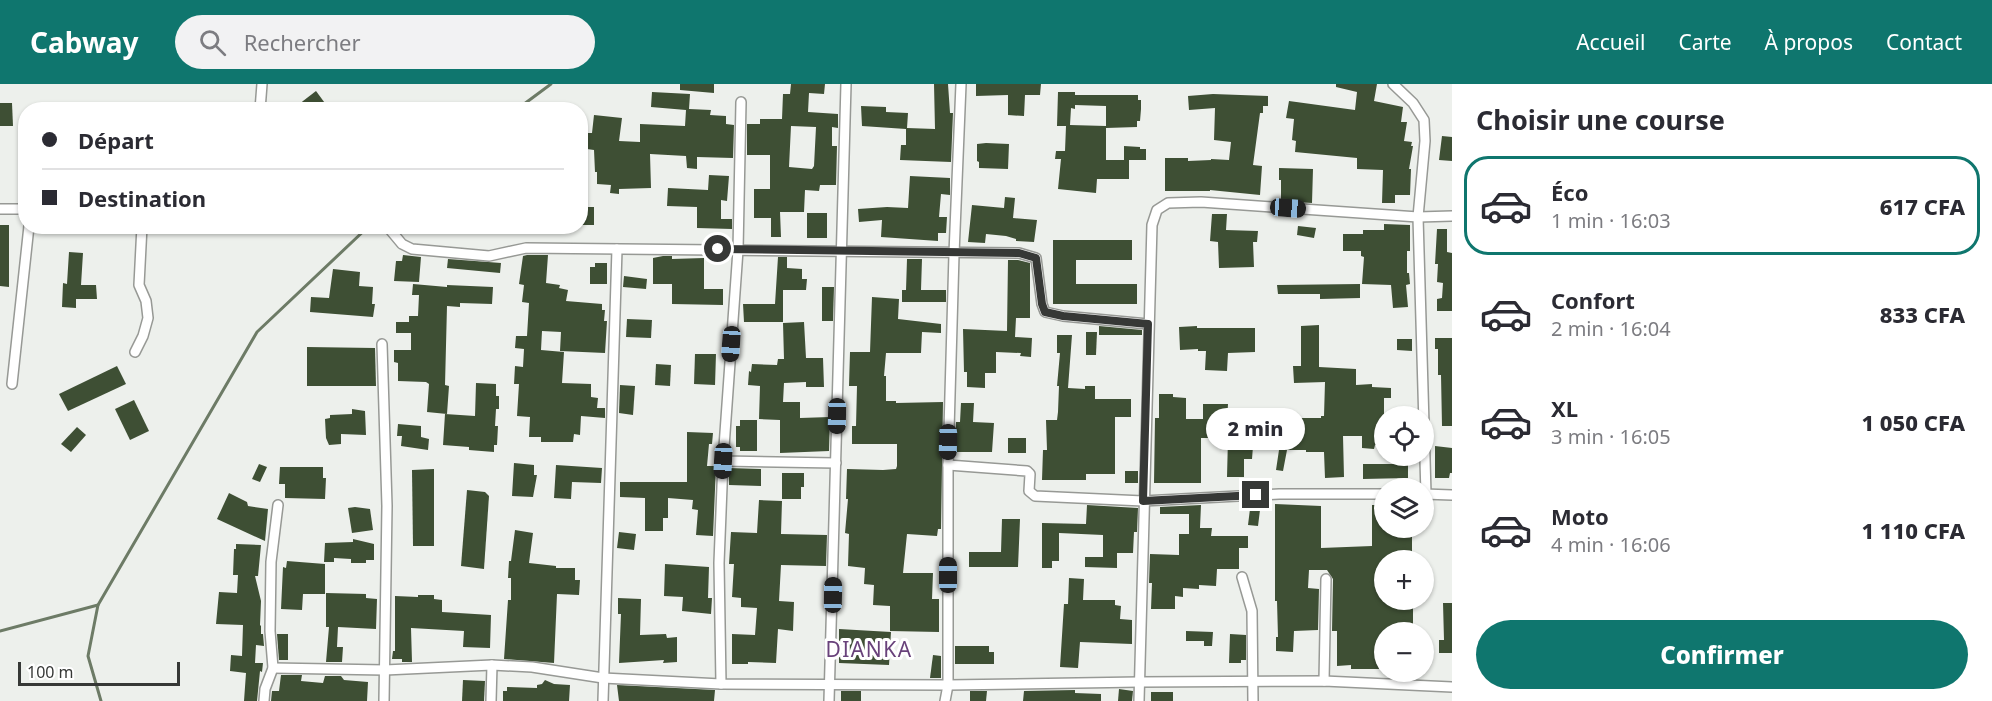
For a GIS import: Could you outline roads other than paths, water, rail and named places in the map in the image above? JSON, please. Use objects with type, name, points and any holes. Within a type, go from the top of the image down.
[{"type":"street","points":[[261,102],[262,84]]},
{"type":"street","points":[[829,701],[846,84]]},
{"type":"street","points":[[945,701],[948,685],[948,465],[961,84]]},
{"type":"street","points":[[1394,84],[1413,103],[1425,120],[1418,217],[1425,478]]},
{"type":"street","points":[[721,684],[719,563],[723,461],[738,250],[741,102]]},
{"type":"street","points":[[1139,701],[1148,324],[1152,225],[1157,210],[1168,203],[1201,202],[1418,217],[1452,216]]},
{"type":"street","points":[[0,209],[18,209]]},
{"type":"street","points":[[12,384],[28,234]]},
{"type":"street","points":[[135,352],[148,318],[146,301],[139,285],[142,234]]},
{"type":"street","points":[[394,234],[402,244],[420,251],[489,256],[526,248],[1019,253],[1036,258],[1045,312],[1052,315],[1148,324]]},
{"type":"street","points":[[603,701],[617,249]]},
{"type":"street","points":[[382,344],[387,506],[384,701]]},
{"type":"street","points":[[723,461],[836,463]]},
{"type":"street","points":[[948,465],[1027,471],[1030,474],[1029,491],[1035,496],[1143,501],[1279,494],[1374,494]]},
{"type":"street","points":[[1434,494],[1452,495]]},
{"type":"street","points":[[264,701],[265,690],[273,668],[270,631],[271,562],[279,505]]},
{"type":"street","points":[[1242,577],[1252,611],[1253,701]]},
{"type":"street","points":[[1324,681],[1326,579]]},
{"type":"street","points":[[491,701],[492,665]]},
{"type":"street","points":[[273,668],[385,670],[492,665],[532,667],[603,678],[721,684],[948,685],[1324,681],[1452,687]]},
{"type":"waterway","points":[[527,102],[551,84]]},
{"type":"waterway","points":[[0,631],[98,605],[257,332],[361,234]]},
{"type":"waterway","points":[[98,605],[88,656],[101,701]]},
{"type":"district","name":"DIANKA","points":[[869,649]]}]
